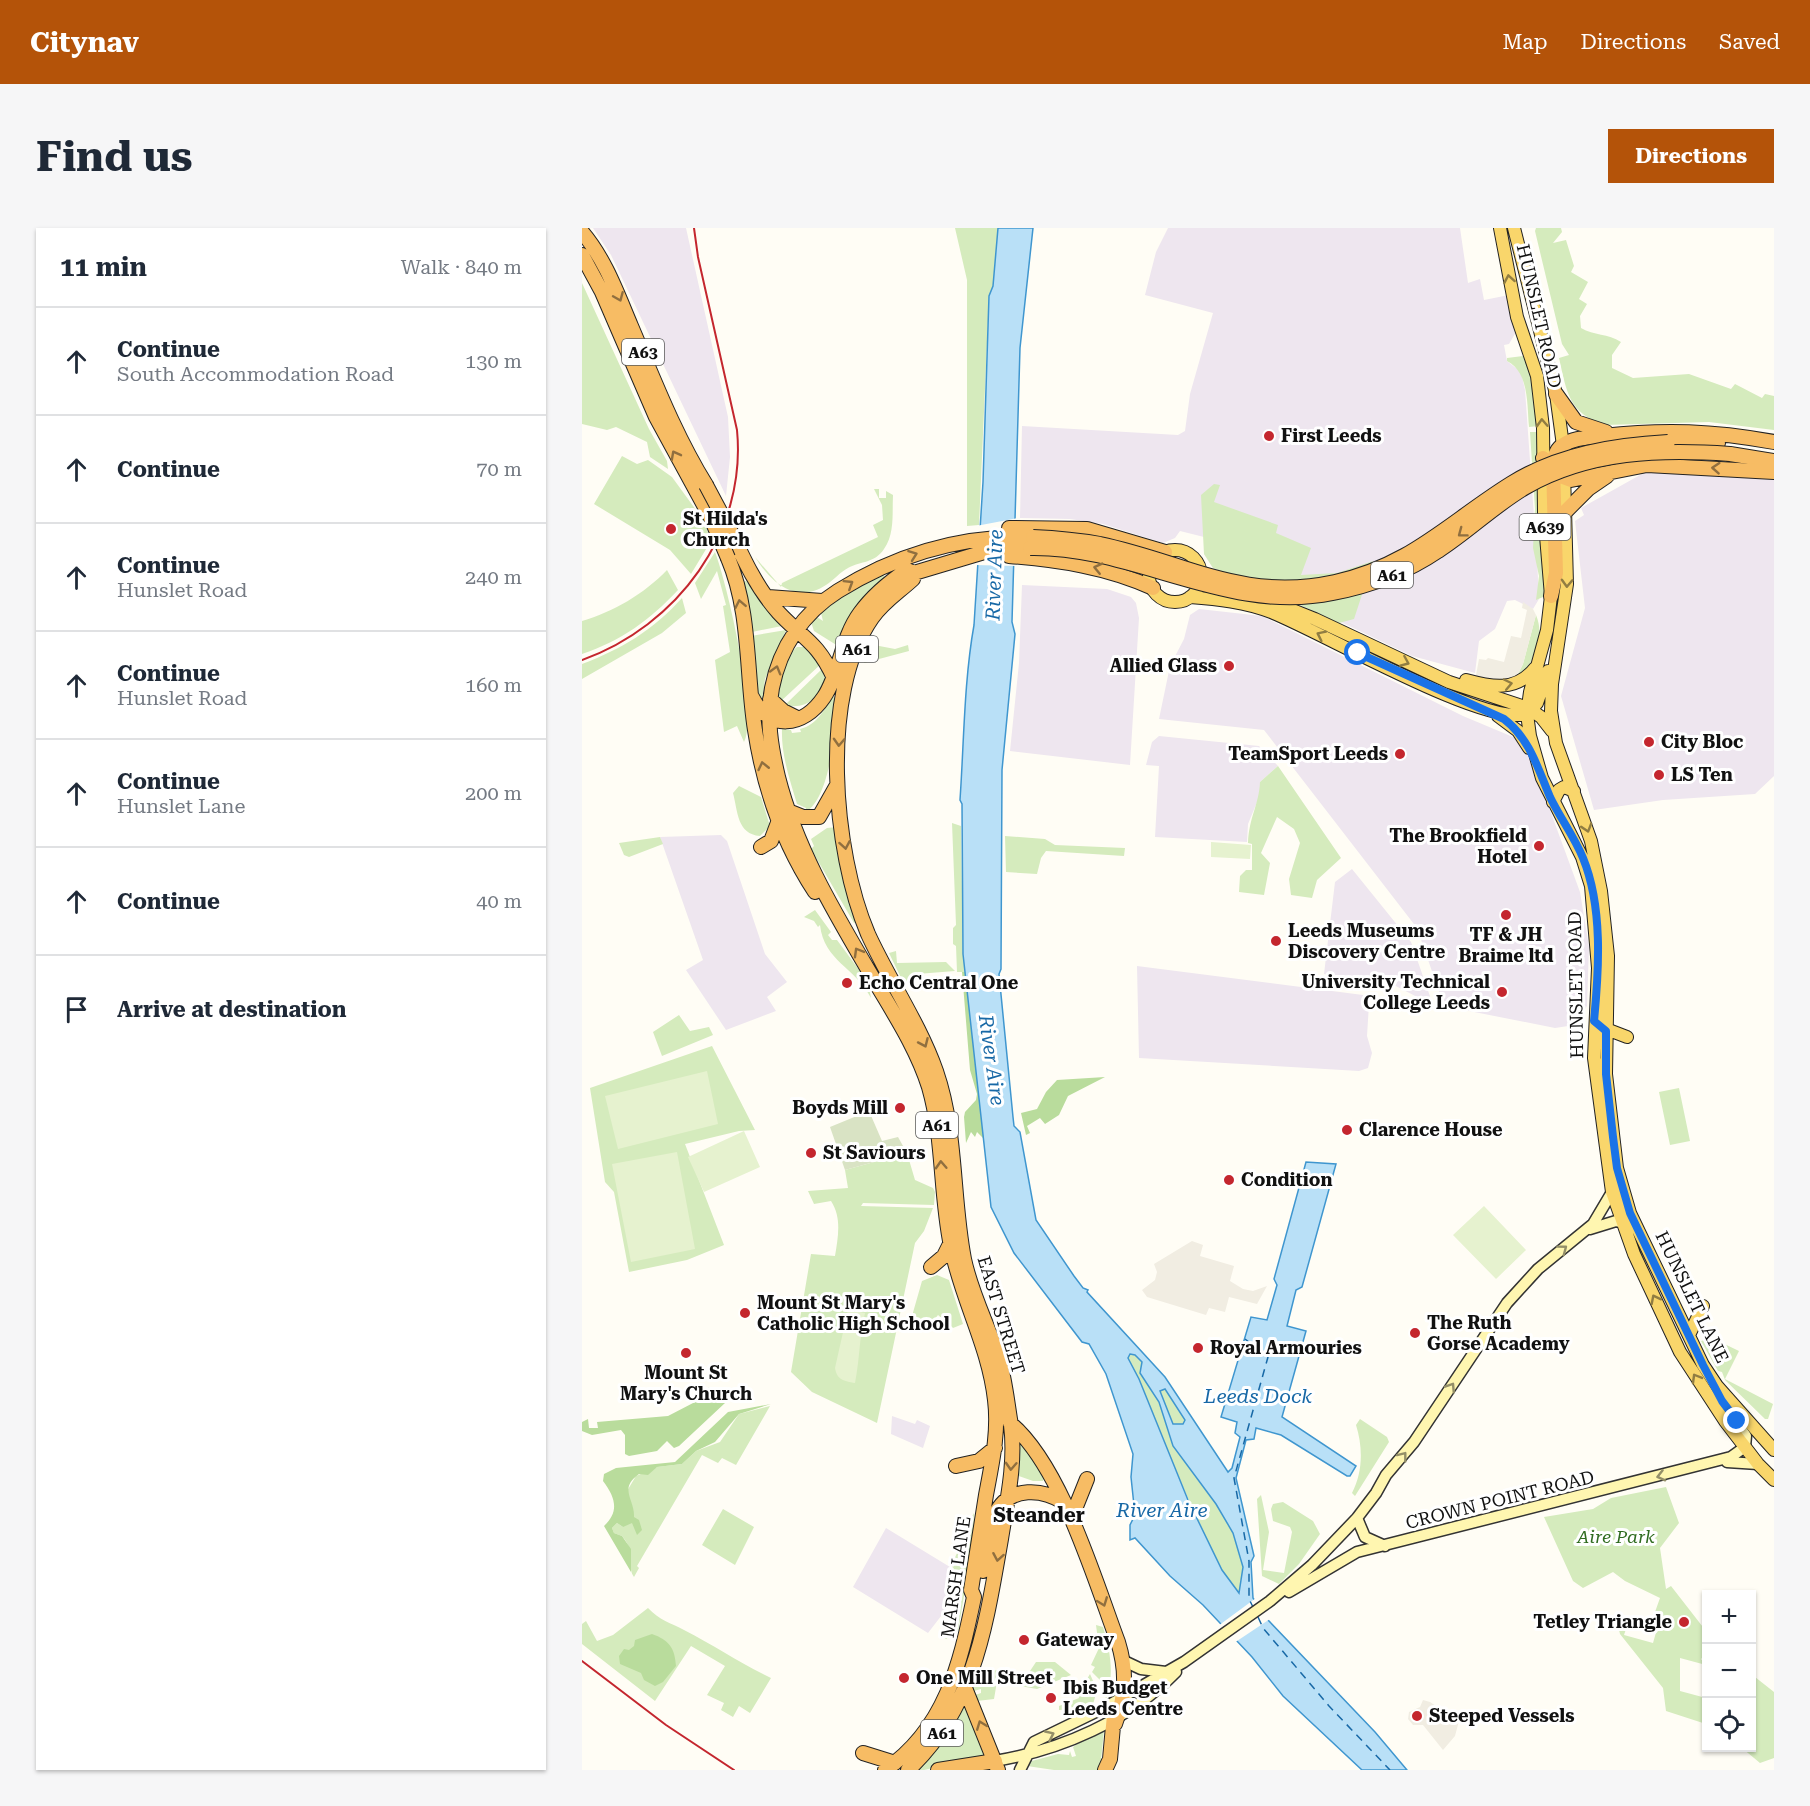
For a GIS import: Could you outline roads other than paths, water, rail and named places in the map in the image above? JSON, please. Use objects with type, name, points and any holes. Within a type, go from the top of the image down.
[{"type":"highway","name":"A63","points":[[582,232],[598,253],[691,461],[731,532],[750,573],[778,611],[819,650],[842,697]]},
{"type":"highway","name":"A63","points":[[582,255],[602,292],[656,417],[705,505],[728,558],[735,581],[746,639],[755,731],[778,822],[795,861],[817,896],[830,905]]},
{"type":"highway","points":[[1556,393],[1576,422],[1597,431],[1622,433]]},
{"type":"highway","points":[[1551,596],[1556,573],[1558,476],[1555,454],[1563,444],[1576,439],[1622,433],[1683,430],[1774,442]]},
{"type":"highway","name":"A61","points":[[1731,449],[1774,461]]},
{"type":"highway","name":"A61","points":[[830,905],[801,848],[786,805],[775,761],[768,718],[776,669],[798,628],[822,601],[864,575],[949,544],[983,537],[1032,542],[1102,555],[1208,588],[1252,596],[1294,598],[1332,594],[1376,582],[1410,567],[1439,551],[1527,487],[1561,470],[1602,458],[1643,453],[1731,449],[1774,450]]},
{"type":"highway","points":[[1543,458],[1558,476],[1576,480],[1647,465],[1774,472]]},
{"type":"highway","points":[[1565,512],[1588,489],[1614,472]]},
{"type":"highway","points":[[1032,542],[1087,529],[1165,552]]},
{"type":"highway","points":[[1032,542],[1094,567],[1124,575],[1153,588]]},
{"type":"highway","name":"A61","points":[[836,787],[842,697],[857,649],[870,620],[913,579],[914,573],[971,555],[1032,542]]},
{"type":"highway","points":[[752,697],[759,710],[768,718],[784,723],[798,718],[822,699],[833,676],[840,651],[859,614],[880,590],[895,578],[907,570],[914,573]]},
{"type":"highway","points":[[768,597],[822,601]]},
{"type":"highway","points":[[770,699],[783,711],[798,718]]},
{"type":"highway","points":[[761,847],[771,841],[786,805],[803,817],[819,817],[836,787]]},
{"type":"highway","name":"EAST STREET","points":[[836,787],[849,872],[867,929],[923,1039],[944,1098],[952,1136],[955,1196],[965,1261],[974,1293],[999,1359],[1010,1423]]},
{"type":"highway","name":"EAST STREET","points":[[830,905],[912,1045],[931,1095],[940,1139],[950,1244],[958,1276],[982,1343],[995,1399]]},
{"type":"highway","points":[[950,1244],[944,1256],[931,1267],[958,1276]]},
{"type":"highway","name":"MARSH LANE","points":[[890,1766],[910,1750],[934,1721],[957,1671],[974,1597],[971,1590],[994,1448],[995,1399]]},
{"type":"highway","points":[[1010,1423],[1025,1438],[1065,1503],[1124,1661],[1115,1687],[1117,1711],[1110,1759],[1106,1770]]},
{"type":"highway","name":"MARSH LANE","points":[[908,1770],[944,1730],[966,1689],[986,1625],[1008,1499],[1012,1446],[1010,1423]]},
{"type":"highway","points":[[956,1466],[979,1461],[994,1448]]},
{"type":"highway","points":[[1074,1523],[1075,1509],[1087,1479]]},
{"type":"highway","points":[[974,1597],[979,1592],[995,1516],[1008,1499],[1024,1492],[1038,1491],[1052,1495],[1065,1503]]},
{"type":"highway","name":"A61","points":[[957,1671],[997,1766]]},
{"type":"highway","points":[[876,1770],[863,1753],[890,1766]]},
{"type":"highway","points":[[938,1770],[956,1766],[997,1766]]},
{"type":"highway","points":[[956,1766],[973,1770]]},
{"type":"main road","name":"HUNSLET ROAD","points":[[1500,228],[1517,317],[1539,388],[1544,512],[1551,596],[1547,630],[1535,667],[1529,711],[1537,764],[1553,802],[1582,857],[1591,886],[1598,968],[1594,1021],[1595,1066],[1617,1188]]},
{"type":"main road","name":"HUNSLET ROAD","points":[[1514,228],[1556,393],[1563,444]]},
{"type":"main road","name":"HUNSLET ROAD","points":[[1558,476],[1565,512],[1567,584],[1550,699],[1554,733],[1591,841],[1601,891],[1608,956],[1606,1057],[1621,1221]]},
{"type":"main road","points":[[1554,733],[1529,711],[1449,682],[1315,619],[1224,582],[1200,567],[1191,555],[1183,551],[1165,552],[1152,566],[1150,573],[1153,588],[1169,601],[1177,602],[1190,597],[1239,603],[1272,612],[1489,711],[1506,716],[1529,711],[1539,698],[1561,630]]},
{"type":"main road","points":[[1190,597],[1201,583],[1200,567]]},
{"type":"main road","points":[[1434,674],[1502,687],[1520,682],[1535,667]]},
{"type":"main road","points":[[1489,711],[1518,732],[1537,764]]},
{"type":"main road","points":[[1553,802],[1559,790],[1564,788],[1574,791]]},
{"type":"main road","points":[[1594,1021],[1606,1031],[1627,1037],[1614,1046],[1606,1057]]},
{"type":"main road","points":[[997,1766],[1072,1742],[1117,1711],[1166,1672],[1184,1662],[1270,1601],[1312,1565],[1357,1518],[1376,1493],[1386,1475],[1414,1442],[1505,1306],[1538,1269],[1588,1229],[1617,1188]]},
{"type":"main road","name":"HUNSLET LANE","points":[[1617,1188],[1690,1333],[1703,1365],[1717,1386],[1771,1447]]},
{"type":"main road","points":[[1588,1229],[1621,1221],[1638,1229]]},
{"type":"main road","name":"HUNSLET LANE","points":[[1621,1221],[1680,1352],[1741,1442]]},
{"type":"main road","points":[[1690,1333],[1703,1306]]},
{"type":"main road","points":[[1717,1386],[1722,1401],[1746,1436],[1741,1442]]},
{"type":"main road","name":"CROWN POINT ROAD","points":[[1270,1601],[1353,1554],[1718,1462],[1738,1454],[1741,1442]]},
{"type":"main road","name":"A639","points":[[1741,1442],[1758,1464]]},
{"type":"main road","points":[[1718,1462],[1743,1461],[1758,1464],[1774,1480]]},
{"type":"main road","points":[[1357,1518],[1365,1537],[1386,1546]]},
{"type":"main road","points":[[1124,1661],[1141,1669],[1166,1672]]},
{"type":"main road","points":[[1020,1770],[1034,1742],[1117,1711],[1158,1689],[1184,1662]]},
{"type":"water","name":"River Aire","points":[[998,228],[1033,228],[1020,348],[1012,622],[1015,634],[1002,770],[1001,969],[999,974],[1014,1126],[1020,1132],[1036,1220],[1083,1288],[1088,1290],[1087,1292],[1165,1377],[1228,1472],[1232,1468],[1240,1437],[1235,1433],[1237,1422],[1221,1417],[1251,1317],[1267,1320],[1277,1285],[1274,1279],[1306,1162],[1336,1164],[1302,1287],[1296,1290],[1287,1326],[1306,1331],[1282,1417],[1356,1466],[1350,1476],[1347,1476],[1281,1435],[1256,1428],[1254,1439],[1246,1440],[1236,1478],[1254,1556],[1251,1562],[1253,1598],[1268,1620],[1375,1732],[1407,1770],[1362,1770],[1283,1696],[1252,1657],[1203,1605],[1170,1576],[1135,1538],[1130,1540],[1130,1525],[1135,1515],[1131,1477],[1133,1454],[1106,1374],[1089,1344],[1082,1342],[1014,1253],[991,1207],[963,954],[962,804],[960,800],[966,690],[974,625],[983,482],[989,296],[993,286]],"holes":[[[1130,1354],[1135,1355],[1142,1362],[1140,1373],[1159,1402],[1173,1446],[1216,1504],[1233,1533],[1243,1567],[1239,1593],[1222,1570],[1188,1500],[1139,1379],[1128,1358]],[[1165,1389],[1185,1420],[1183,1424],[1173,1424],[1160,1391]]]},
{"type":"railway","points":[[582,660],[616,645],[648,624],[675,599],[699,571],[717,539],[730,505],[737,468],[737,430],[698,257],[694,228]]},
{"type":"railway","points":[[582,1661],[666,1725],[734,1770]]},
{"type":"place","name":"First Leeds","points":[[1269,436]]},
{"type":"place","name":"St Hilda's Church","points":[[671,529]]},
{"type":"place","name":"Allied Glass","points":[[1229,666]]},
{"type":"place","name":"City Bloc","points":[[1649,742]]},
{"type":"place","name":"TeamSport Leeds","points":[[1400,754]]},
{"type":"place","name":"LS Ten","points":[[1659,775]]},
{"type":"place","name":"The Brookfield Hotel","points":[[1539,846]]},
{"type":"place","name":"TF & JH Braime ltd","points":[[1506,915]]},
{"type":"place","name":"Leeds Museums Discovery Centre","points":[[1276,941]]},
{"type":"place","name":"Echo Central One","points":[[847,983]]},
{"type":"place","name":"University Technical College Leeds","points":[[1502,992]]},
{"type":"place","name":"Boyds Mill","points":[[900,1108]]},
{"type":"place","name":"Clarence House","points":[[1347,1130]]},
{"type":"place","name":"St Saviours","points":[[811,1153]]},
{"type":"place","name":"Condition","points":[[1229,1180]]},
{"type":"place","name":"Mount St Mary's Catholic High School","points":[[745,1313]]},
{"type":"place","name":"The Ruth Gorse Academy","points":[[1415,1333]]},
{"type":"place","name":"Royal Armouries","points":[[1198,1348]]},
{"type":"place","name":"Mount St Mary's Church","points":[[686,1353]]},
{"type":"place","name":"Tetley Triangle","points":[[1684,1622]]},
{"type":"place","name":"Gateway","points":[[1024,1640]]},
{"type":"place","name":"One Mill Street","points":[[904,1678]]},
{"type":"place","name":"Ibis Budget Leeds Centre","points":[[1051,1698]]},
{"type":"place","name":"Steeped Vessels","points":[[1417,1716]]},
{"type":"district","name":"Steander","points":[[1039,1515]]},
{"type":"water label","name":"Leeds Dock","points":[[1258,1396]]},
{"type":"park label","name":"Aire Park","points":[[1616,1537]]}]
